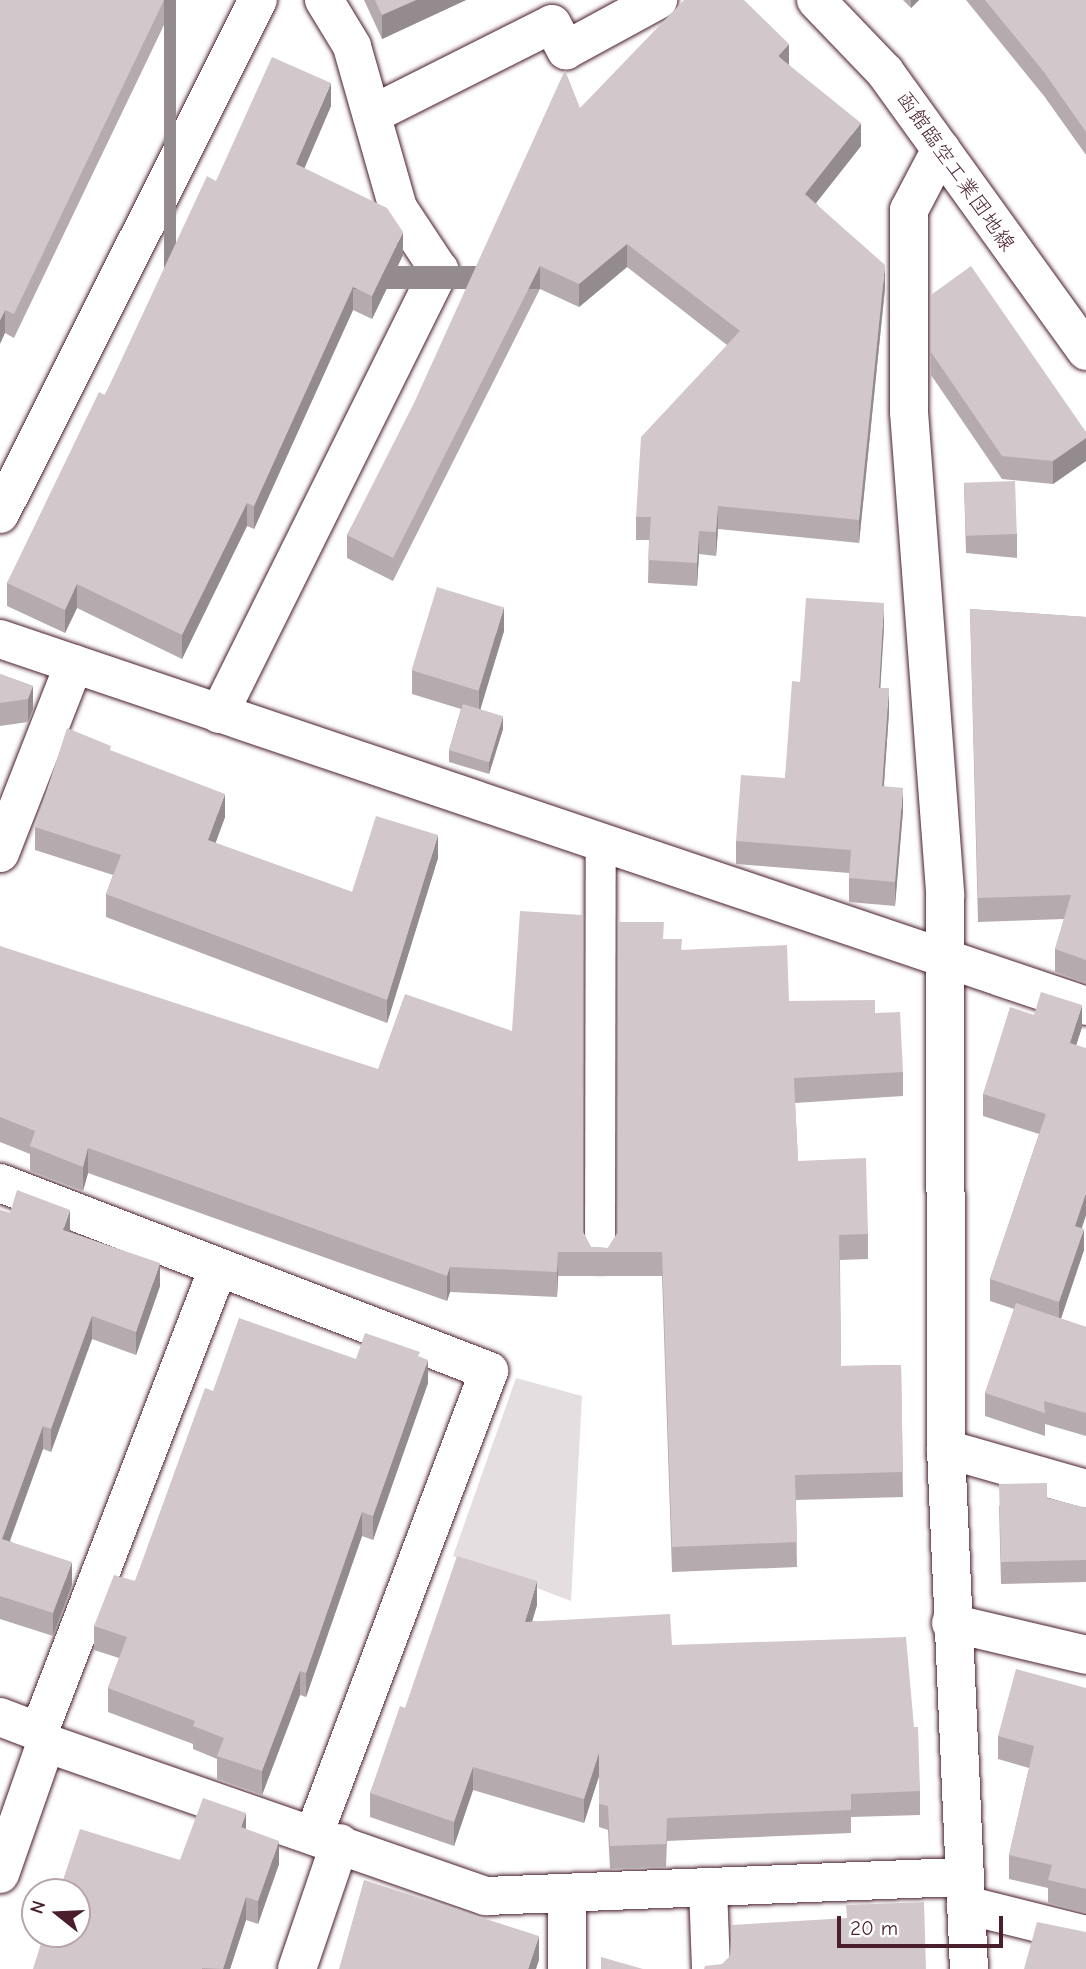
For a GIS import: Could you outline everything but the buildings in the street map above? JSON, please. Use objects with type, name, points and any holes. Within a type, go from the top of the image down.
[{"type":"street","points":[[0,514],[258,0]]},
{"type":"street","points":[[219,714],[439,270],[398,208],[352,46],[324,0]]},
{"type":"street","points":[[373,114],[552,24],[566,50],[657,0]]},
{"type":"street","name":"函館臨空工業団地線","points":[[816,0],[885,72],[1086,351]]},
{"type":"street","points":[[941,149],[909,210],[908,412],[945,897],[946,1449],[951,1623],[969,1969]]},
{"type":"street","points":[[0,639],[1086,1006]]},
{"type":"street","points":[[0,853],[74,664]]},
{"type":"street","points":[[0,1183],[489,1371],[327,1839],[297,1969]]},
{"type":"street","points":[[0,1874],[42,1737],[218,1269]]},
{"type":"street","points":[[946,1449],[1086,1489]]},
{"type":"street","points":[[951,1623],[1086,1655]]},
{"type":"street","points":[[0,1717],[42,1737],[486,1896],[567,1895],[708,1887],[965,1891],[1086,1935]]},
{"type":"street","points":[[708,1887],[711,1969]]},
{"type":"street","points":[[567,1895],[567,1969]]},
{"type":"lane","points":[[600,1257],[601,840]]},
{"type":"shaded area","points":[[516,1378],[582,1396],[571,1601],[453,1556]]}]
